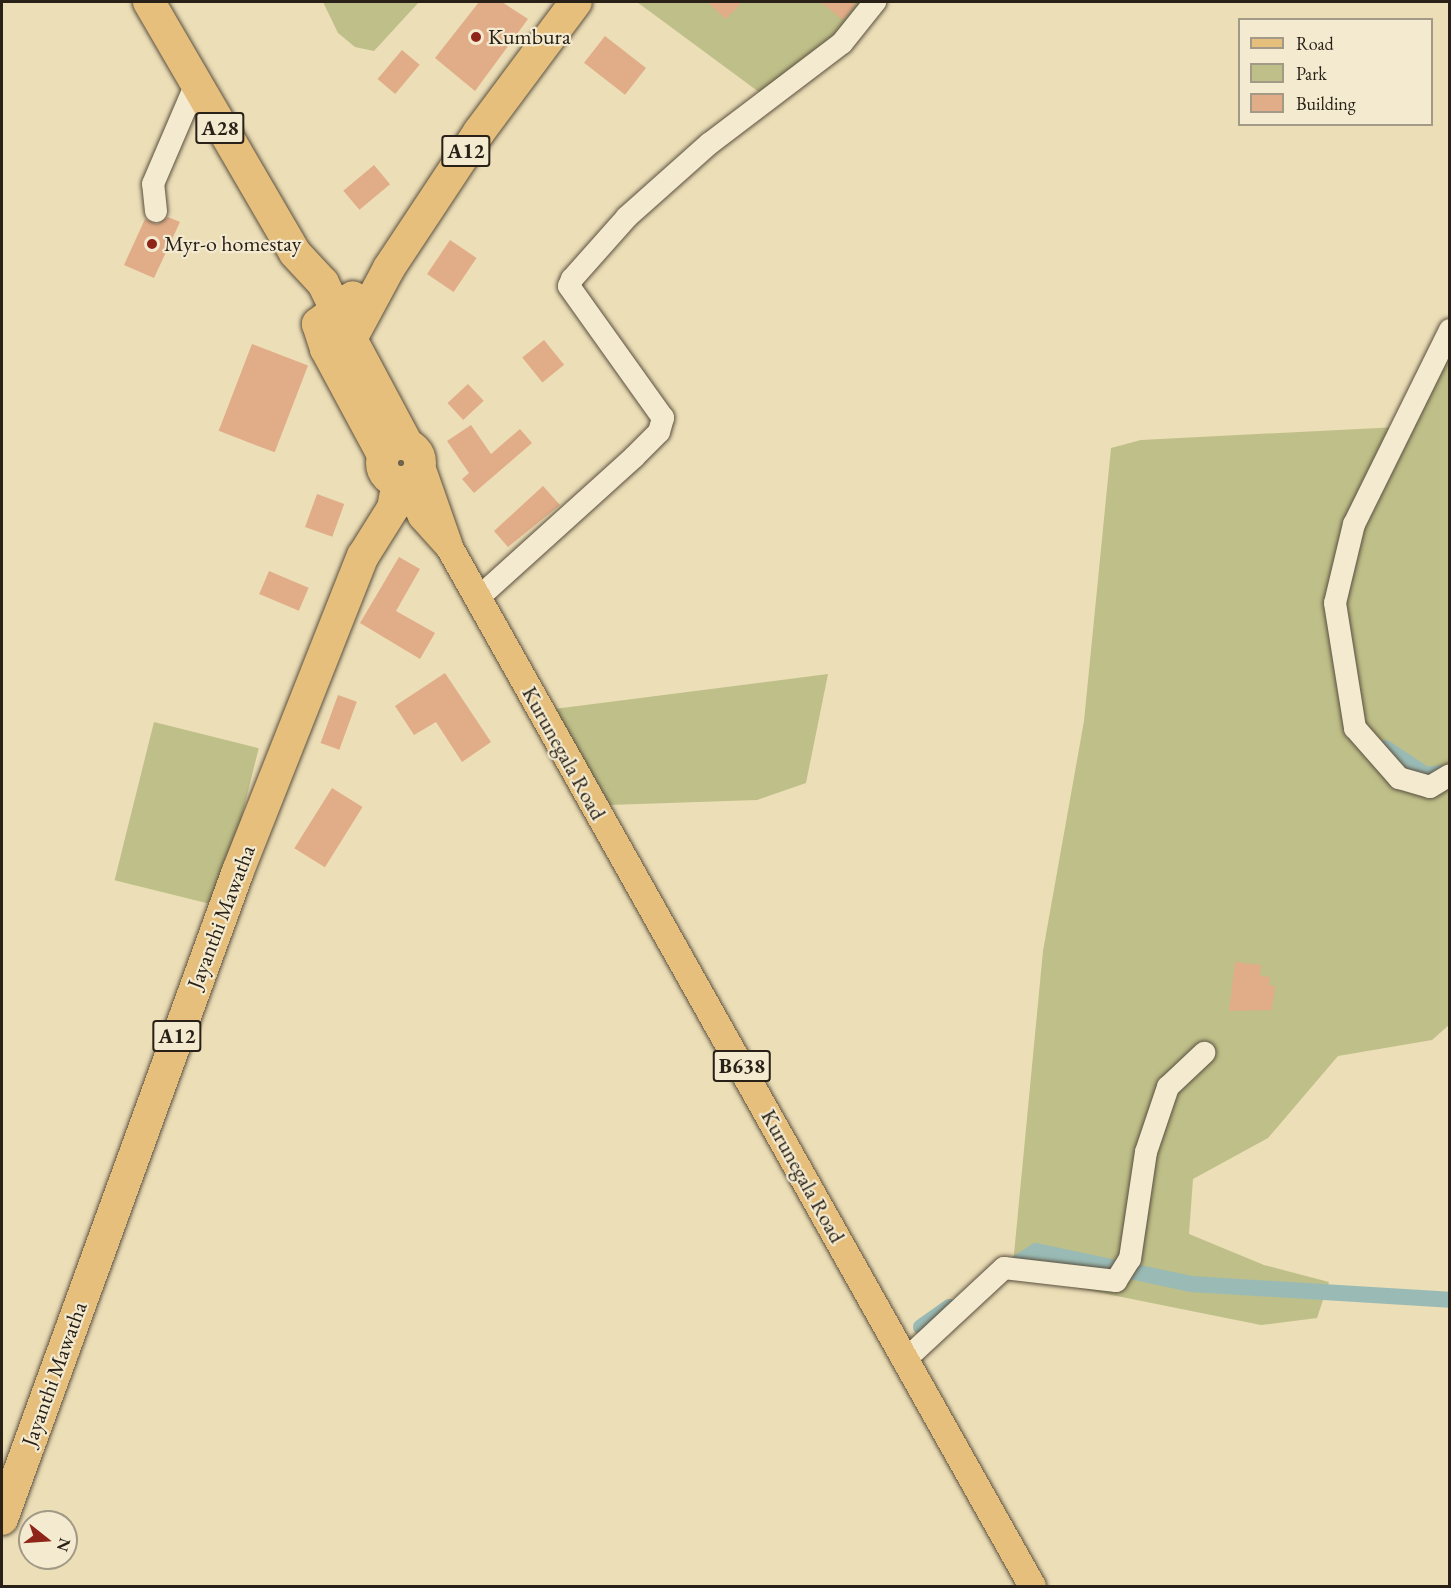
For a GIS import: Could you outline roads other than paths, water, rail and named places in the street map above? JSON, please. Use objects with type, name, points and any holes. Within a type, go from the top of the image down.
[{"type":"highway","name":"A28","points":[[149,2],[195,86],[295,253],[306,304],[337,330]]},
{"type":"highway","name":"A12","points":[[337,330],[389,268],[479,132],[576,2]]},
{"type":"highway","points":[[337,330],[399,466]]},
{"type":"highway","name":"Jayanthi Mawatha","points":[[2,1519],[237,871],[399,466]]},
{"type":"main road","name":"Kurunegala Road","points":[[399,466],[449,547],[1032,1587]]},
{"type":"street","points":[[477,599],[651,440],[663,418],[569,286],[572,279],[627,217],[709,144],[842,43],[875,2]]},
{"type":"street","points":[[156,211],[153,184],[195,86]]},
{"type":"street","points":[[1449,330],[1354,524],[1335,603],[1355,728],[1399,778],[1430,787],[1449,775]]},
{"type":"street","points":[[905,1360],[1004,1268],[1116,1281],[1130,1259],[1146,1152],[1168,1087],[1204,1053]]},
{"type":"waterway","points":[[1385,748],[1426,775],[1440,773]]},
{"type":"waterway","points":[[1007,1270],[1036,1251],[1191,1284],[1450,1300]]},
{"type":"waterway","points":[[921,1327],[950,1307]]},
{"type":"place","name":"Kumbura","points":[[476,37]]},
{"type":"place","name":"Myr-o homestay","points":[[152,244]]}]
